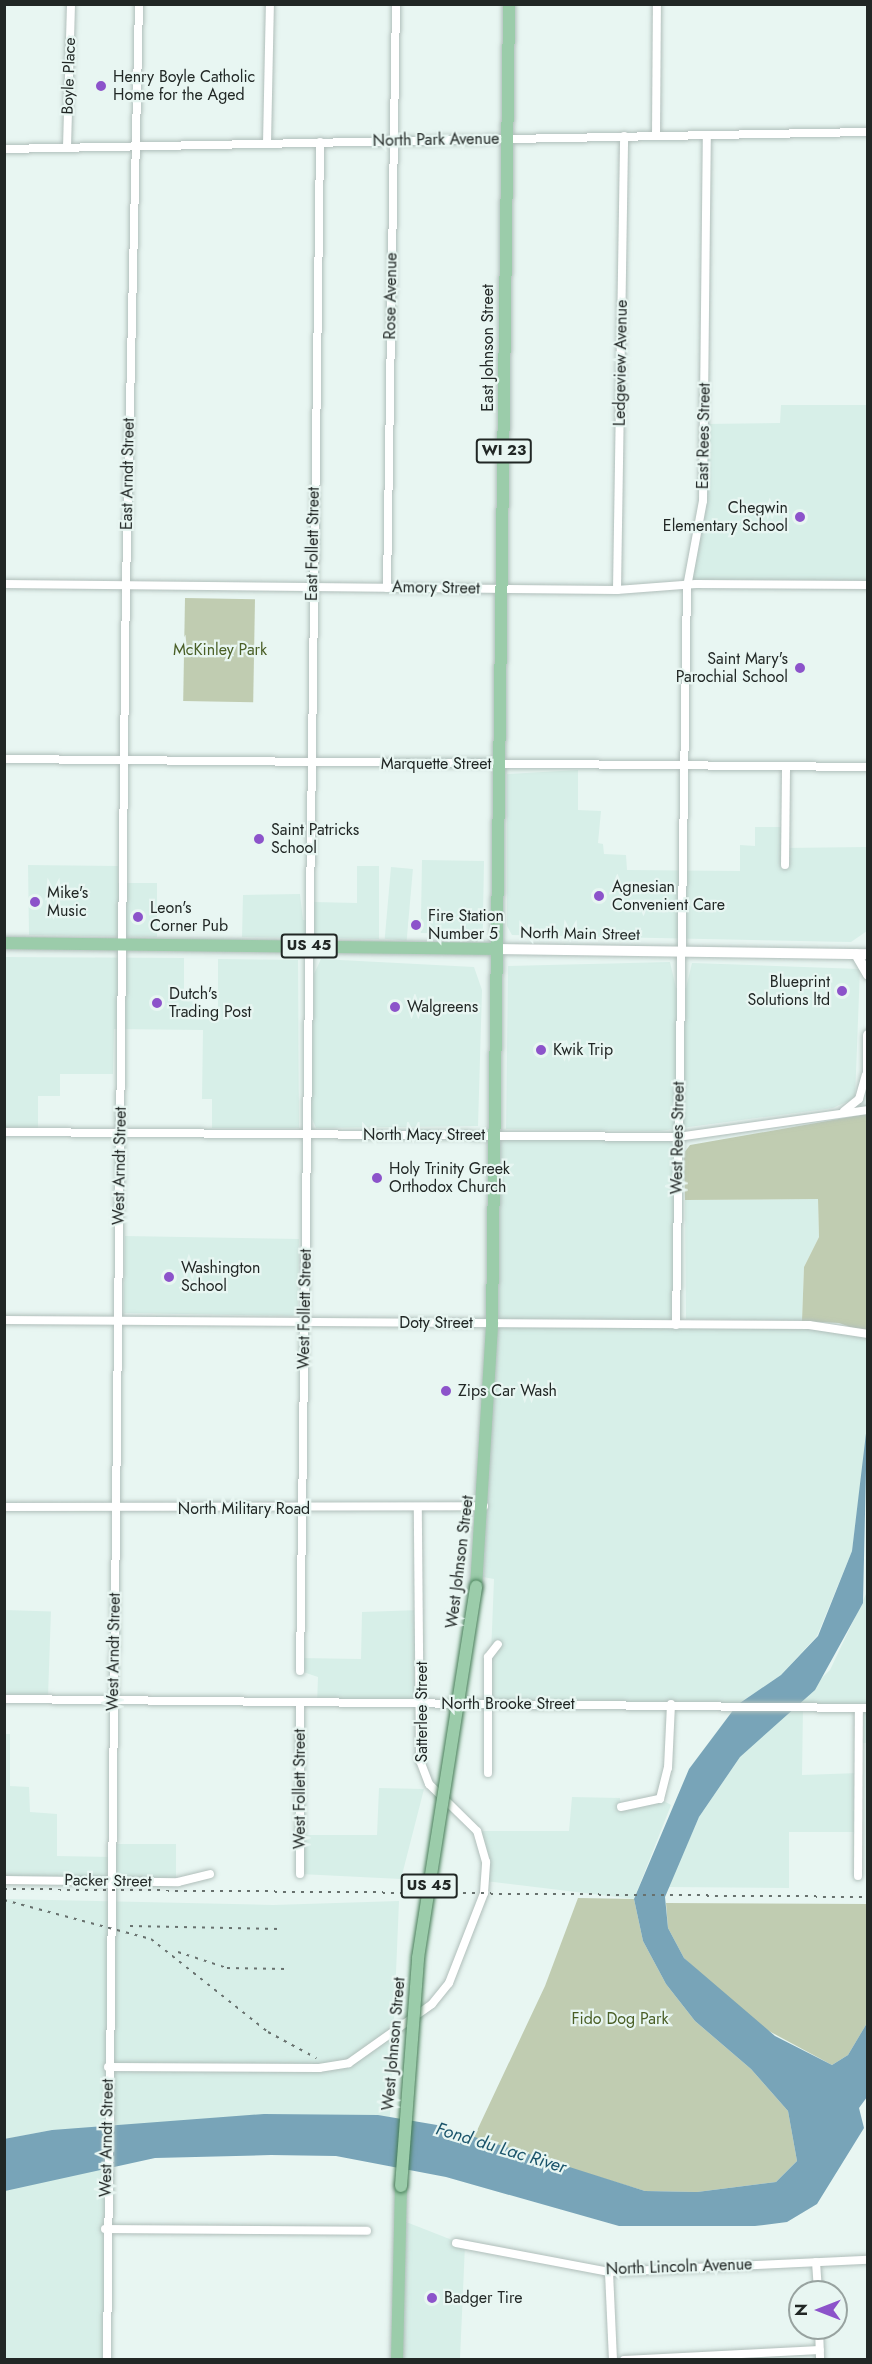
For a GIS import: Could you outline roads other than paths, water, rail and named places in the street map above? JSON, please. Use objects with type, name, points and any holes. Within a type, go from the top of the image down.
[{"type":"main road","name":"East Johnson Street","points":[[501,764],[509,4]]},
{"type":"main road","name":"West Johnson Street","points":[[397,2360],[401,2186],[418,1959],[476,1587],[484,1506],[492,1323],[492,1135],[501,764]]},
{"type":"main road","name":"North Main Street","points":[[4,943],[858,954]]},
{"type":"main road","points":[[867,945],[858,954],[867,975]]},
{"type":"main road","points":[[867,1035],[867,1077]]},
{"type":"street","name":"Boyle Place","points":[[67,147],[71,4]]},
{"type":"street","name":"East Arndt Street","points":[[123,944],[126,585],[139,4]]},
{"type":"street","points":[[267,143],[270,4]]},
{"type":"street","name":"Rose Avenue","points":[[387,588],[396,4]]},
{"type":"street","points":[[656,136],[657,4]]},
{"type":"street","name":"North Park Avenue","points":[[4,149],[867,132]]},
{"type":"street","name":"East Rees Street","points":[[682,951],[687,587],[703,501],[706,135]]},
{"type":"street","name":"Ledgeview Avenue","points":[[617,590],[624,136]]},
{"type":"street","name":"East Follett Street","points":[[308,946],[320,142]]},
{"type":"street","name":"Amory Street","points":[[4,584],[617,590],[867,585]]},
{"type":"street","name":"Marquette Street","points":[[4,759],[124,762],[867,767]]},
{"type":"street","points":[[785,865],[786,767]]},
{"type":"street","name":"West Arndt Street","points":[[107,2360],[106,2095],[113,1882],[113,1701],[123,944]]},
{"type":"street","name":"West Follett Street","points":[[300,1671],[305,1509],[304,1323],[308,946]]},
{"type":"street","name":"West Rees Street","points":[[676,1325],[682,951]]},
{"type":"street","points":[[842,1112],[859,1098],[867,1077]]},
{"type":"street","name":"North Macy Street","points":[[4,1132],[678,1137],[867,1110]]},
{"type":"street","name":"Doty Street","points":[[4,1320],[809,1325],[867,1334]]},
{"type":"street","name":"North Military Road","points":[[4,1507],[418,1509],[484,1506]]},
{"type":"street","name":"Satterlee Street","points":[[108,2067],[319,2068],[349,2063],[442,1995],[480,1906],[486,1862],[477,1831],[424,1778],[418,1509]]},
{"type":"street","points":[[488,1773],[488,1657],[498,1644]]},
{"type":"street","name":"North Brooke Street","points":[[4,1699],[300,1704],[671,1704],[863,1708]]},
{"type":"street","name":"West Follett Street","points":[[300,1704],[300,1874]]},
{"type":"street","points":[[621,1807],[660,1799],[668,1768],[671,1704]]},
{"type":"street","points":[[858,1876],[863,1708]]},
{"type":"street","name":"Packer Street","points":[[4,1880],[196,1881],[210,1874]]},
{"type":"street","points":[[105,2229],[367,2231]]},
{"type":"street","name":"North Lincoln Avenue","points":[[456,2243],[609,2272],[867,2260]]},
{"type":"street","points":[[816,2262],[817,2280]]},
{"type":"street","points":[[609,2272],[613,2360]]},
{"type":"street","points":[[820,2340],[820,2360]]},
{"type":"street","points":[[624,2360],[820,2350]]},
{"type":"water","name":"Fond du Lac River","points":[[867,1425],[863,1603],[815,1690],[740,1757],[699,1817],[665,1897],[668,1928],[684,1958],[775,2036],[832,2065],[848,2055],[867,2023],[867,2097],[859,2108],[864,2128],[817,2204],[787,2222],[755,2226],[619,2226],[446,2177],[336,2156],[155,2158],[5,2191],[4,2139],[52,2130],[264,2114],[378,2115],[437,2125],[645,2191],[697,2192],[776,2182],[797,2161],[788,2111],[751,2069],[695,2021],[666,1984],[643,1941],[634,1899],[689,1769],[737,1705],[781,1675],[818,1636],[852,1551]]},
{"type":"railway","points":[[4,1889],[868,1897]]},
{"type":"railway","points":[[4,1900],[151,1939],[268,2032],[316,2058]]},
{"type":"railway","points":[[130,1926],[280,1929]]},
{"type":"railway","points":[[178,1952],[227,1968],[286,1969]]},
{"type":"place","name":"Henry Boyle Catholic Home for the Aged","points":[[101,86]]},
{"type":"place","name":"Chegwin Elementary School","points":[[800,517]]},
{"type":"place","name":"Saint Mary's Parochial School","points":[[800,668]]},
{"type":"place","name":"Saint Patricks School","points":[[259,839]]},
{"type":"place","name":"Agnesian Convenient Care","points":[[599,896]]},
{"type":"place","name":"Mike's Music","points":[[35,902]]},
{"type":"place","name":"Leon's Corner Pub","points":[[138,917]]},
{"type":"place","name":"Fire Station Number 5","points":[[416,925]]},
{"type":"place","name":"Blueprint Solutions ltd","points":[[842,991]]},
{"type":"place","name":"Dutch's Trading Post","points":[[157,1003]]},
{"type":"place","name":"Walgreens","points":[[395,1007]]},
{"type":"place","name":"Kwik Trip","points":[[541,1050]]},
{"type":"place","name":"Holy Trinity Greek Orthodox Church","points":[[377,1178]]},
{"type":"place","name":"Washington School","points":[[169,1277]]},
{"type":"place","name":"Zips Car Wash","points":[[446,1391]]},
{"type":"place","name":"Badger Tire","points":[[432,2298]]},
{"type":"park label","name":"McKinley Park","points":[[220,650]]},
{"type":"park label","name":"Fido Dog Park","points":[[620,2019]]}]
